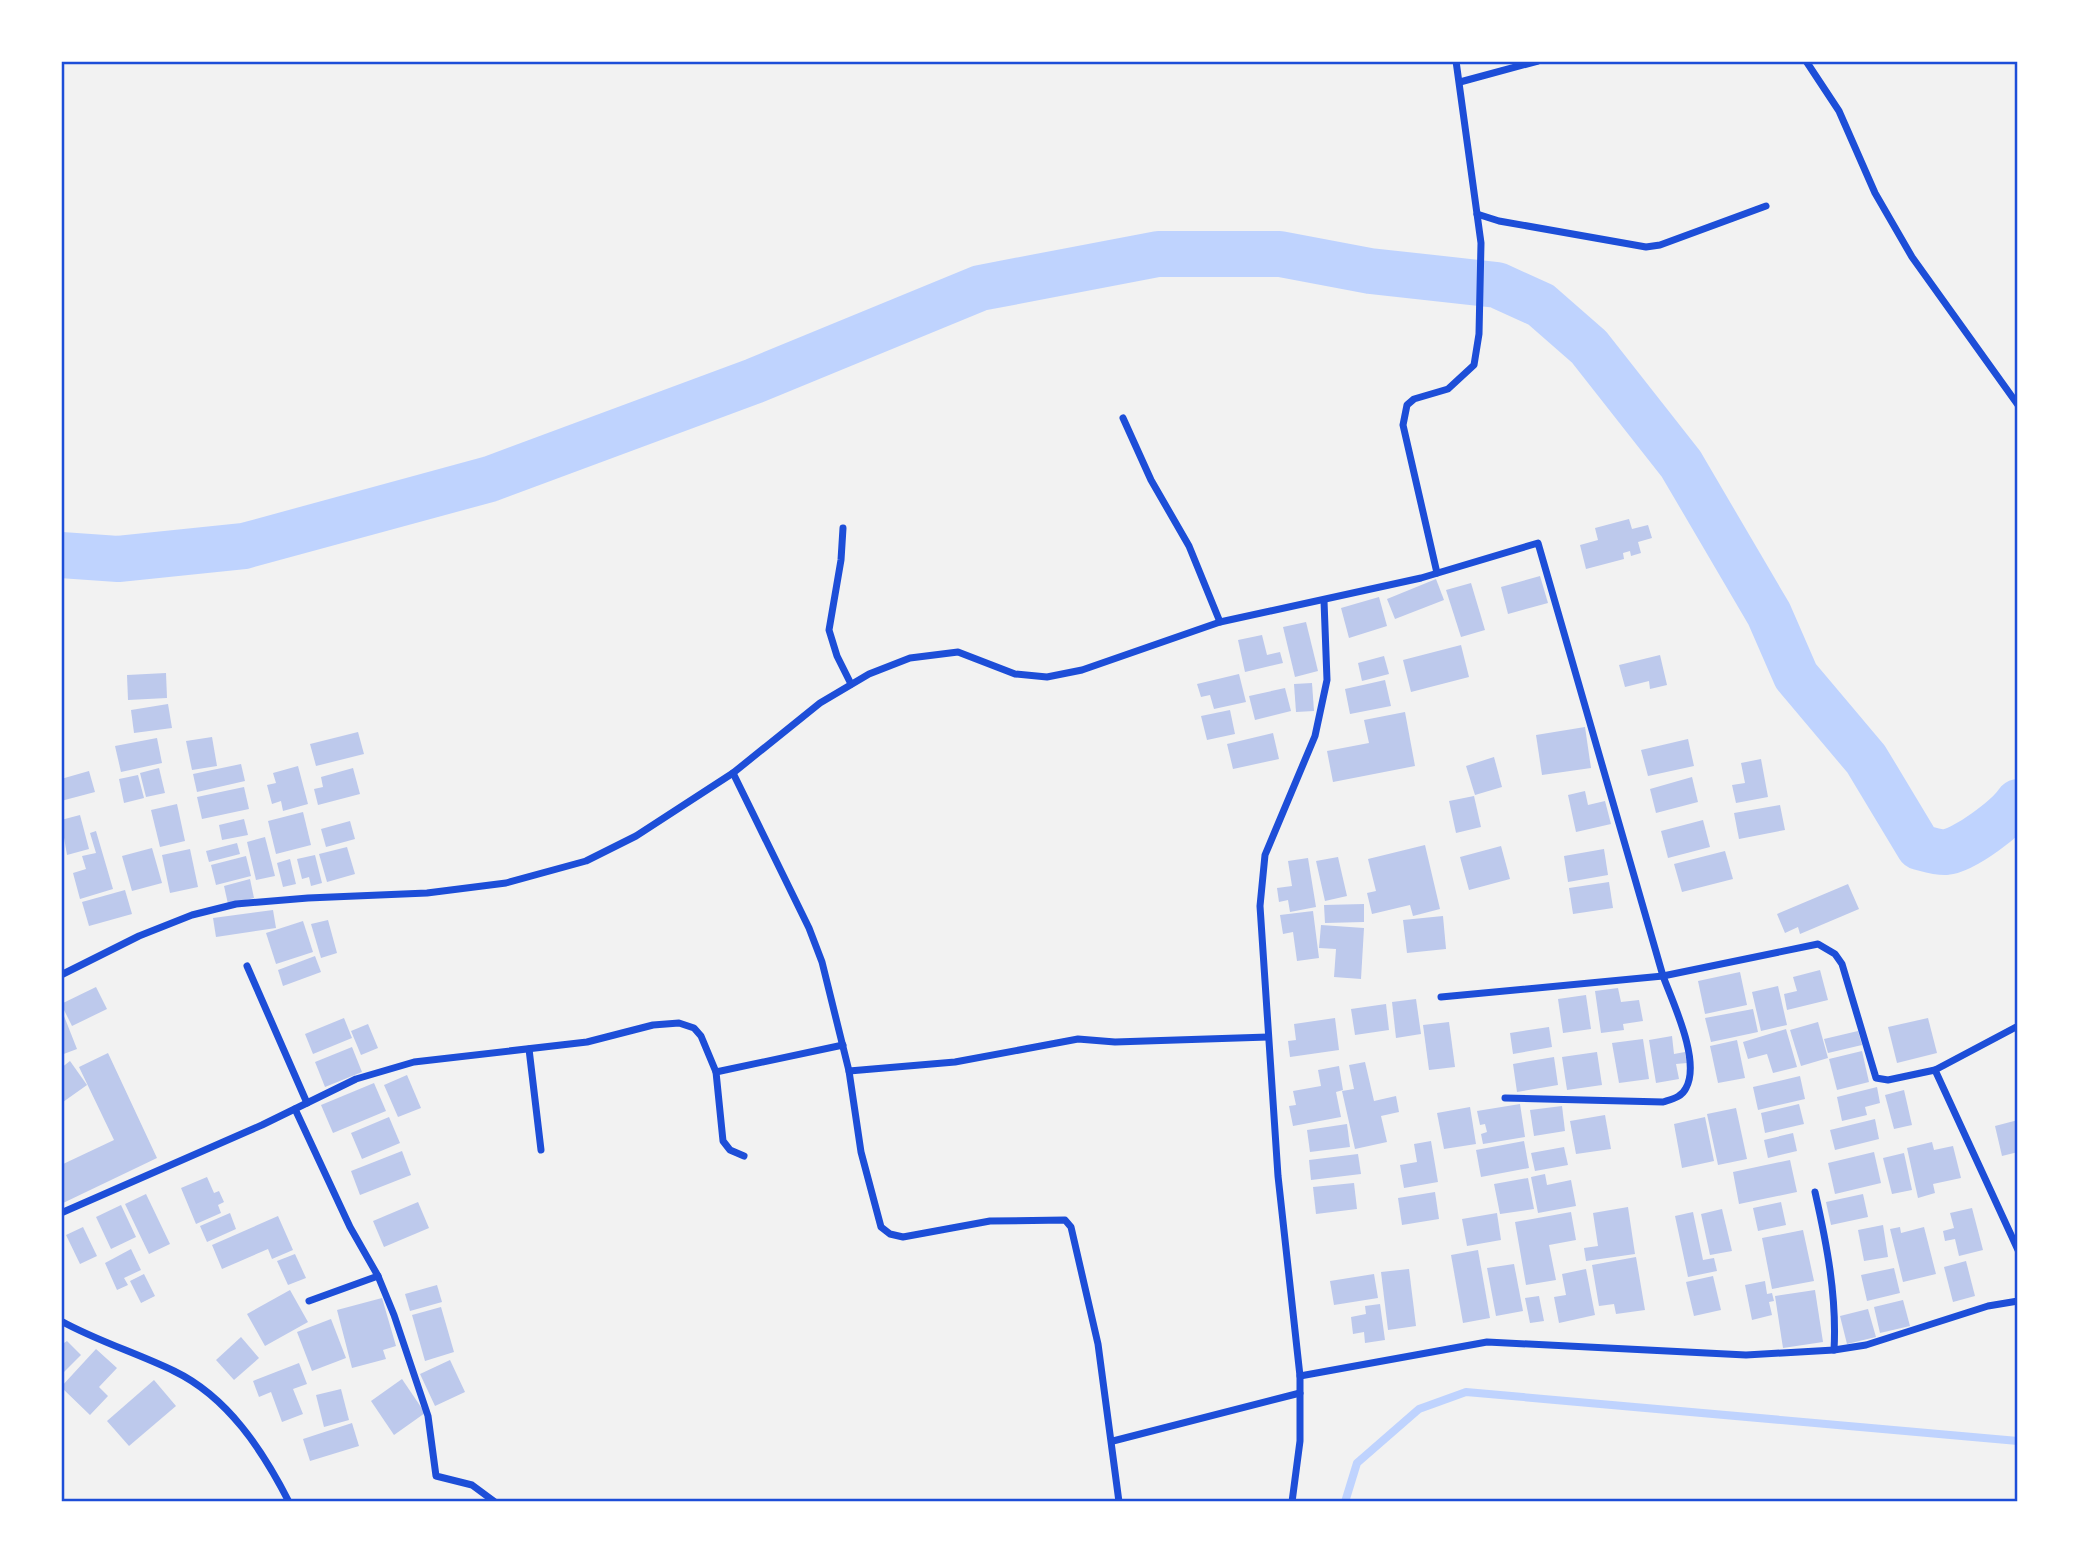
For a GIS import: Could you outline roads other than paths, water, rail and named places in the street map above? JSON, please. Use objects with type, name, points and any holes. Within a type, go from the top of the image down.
[{"type":"street","points":[[1437,573],[1403,425],[1407,405],[1414,399],[1448,388],[1474,365],[1479,334],[1481,243],[1456,61]]},
{"type":"street","points":[[1460,82],[1538,61]]},
{"type":"street","points":[[1806,61],[1839,111],[1875,192],[1912,257],[2018,405]]},
{"type":"street","points":[[1477,214],[1499,221],[1646,247],[1660,245],[1766,206]]},
{"type":"street","points":[[1123,418],[1151,480],[1189,546],[1220,621]]},
{"type":"street","points":[[843,528],[841,560],[829,630],[836,656],[851,684]]},
{"type":"street","points":[[61,975],[139,936],[192,915],[236,904],[428,893],[506,883],[548,874],[586,861],[636,836],[733,773],[820,704],[851,684],[910,658],[958,652],[1015,674],[1047,677],[1082,670],[1220,621],[1324,601],[1437,573],[1538,543],[1663,976],[1687,1041],[1687,1088],[1678,1097],[1653,1103],[1505,1098]]},
{"type":"street","points":[[1292,1502],[1300,1441],[1300,1376],[1291,1315],[1260,906],[1265,855],[1315,736],[1327,680],[1324,601]]},
{"type":"street","points":[[733,773],[810,928],[832,995],[849,1071],[860,1152],[877,1219],[884,1231],[895,1236],[911,1237],[990,1221],[1022,1218],[1065,1220],[1070,1227],[1078,1248],[1098,1344],[1119,1502]]},
{"type":"street","points":[[1441,997],[1663,976],[1818,944],[1835,954],[1842,964],[1876,1078],[1888,1080],[1935,1069],[2018,1026]]},
{"type":"street","points":[[247,966],[307,1103]]},
{"type":"street","points":[[61,1213],[356,1079],[414,1062],[587,1042],[653,1025],[684,1023],[701,1036],[716,1072],[723,1141],[730,1150],[744,1156]]},
{"type":"street","points":[[849,1071],[955,1062],[1078,1039],[1115,1042],[1268,1037]]},
{"type":"street","points":[[716,1072],[843,1045]]},
{"type":"street","points":[[529,1049],[541,1150]]},
{"type":"street","points":[[1935,1069],[2018,1250]]},
{"type":"street","points":[[295,1109],[349,1227],[378,1276],[425,1404],[436,1476],[472,1485],[495,1502]]},
{"type":"street","points":[[1815,1192],[1831,1273],[1836,1324],[1834,1350]]},
{"type":"street","points":[[309,1301],[378,1276]]},
{"type":"street","points":[[1300,1376],[1487,1342],[1746,1355],[1834,1350],[1866,1345],[1989,1306],[2018,1301]]},
{"type":"street","points":[[61,1321],[177,1373],[221,1404],[256,1444],[289,1502]]},
{"type":"street","points":[[1113,1441],[1300,1393]]},
{"type":"waterway","points":[[61,555],[118,559],[244,546],[490,479],[754,381],[980,288],[1158,254],[1280,254],[1370,271],[1497,285],[1541,305],[1589,347],[1681,464],[1769,614],[1796,676],[1866,759],[1919,847],[1940,852],[1954,850],[1985,832],[2018,802]]},
{"type":"waterway","points":[[1345,1502],[1357,1463],[1419,1409],[1466,1392],[2018,1441]]}]
